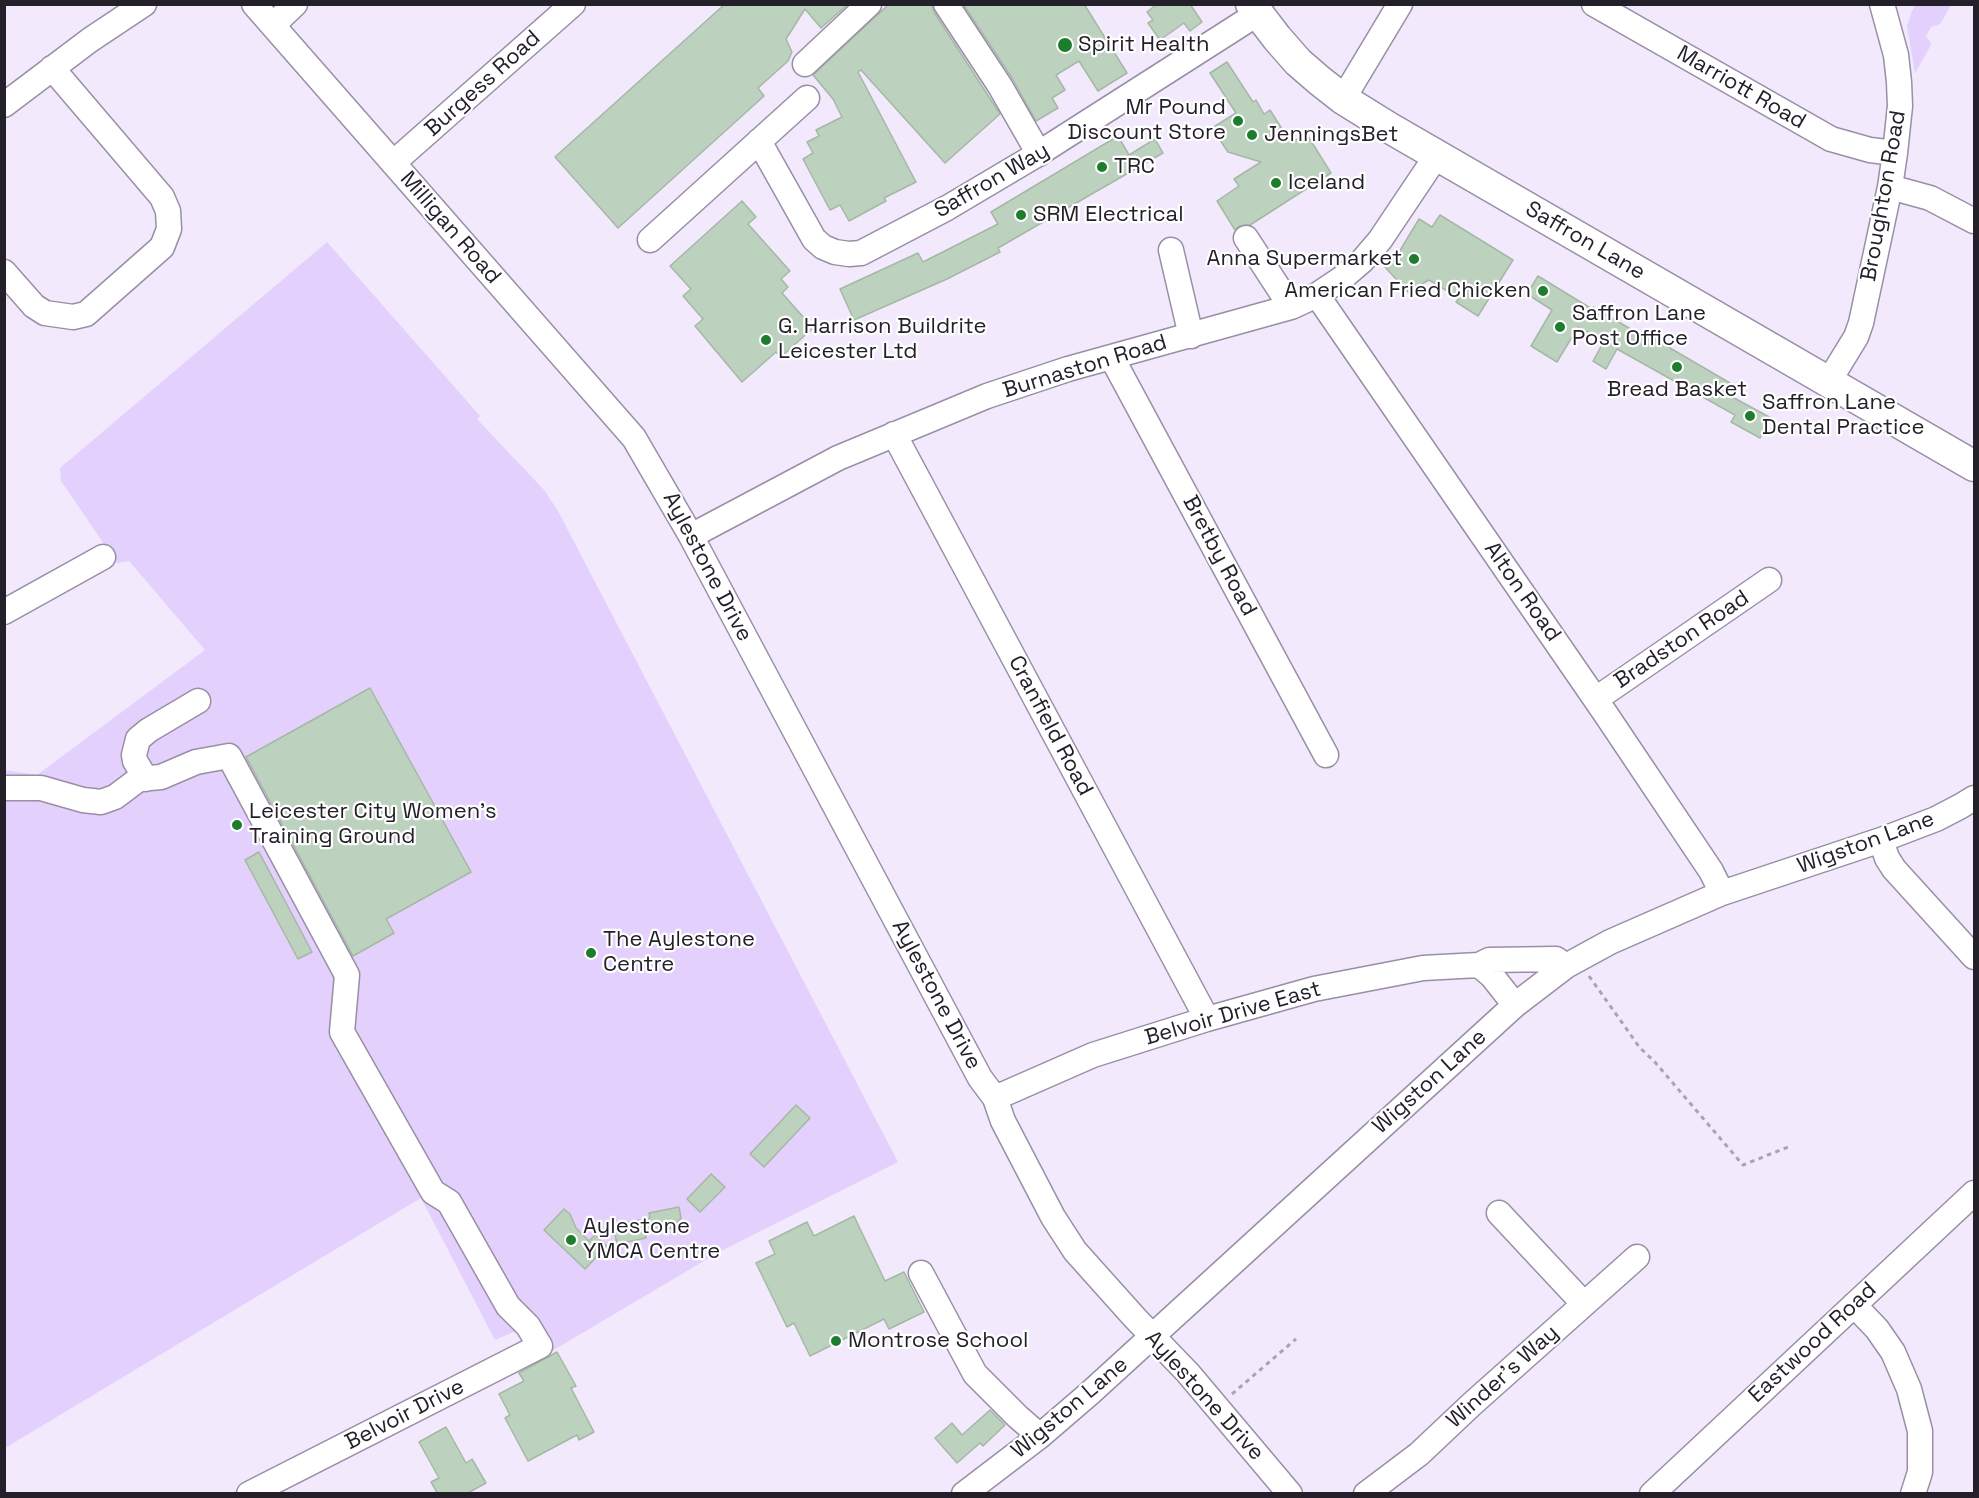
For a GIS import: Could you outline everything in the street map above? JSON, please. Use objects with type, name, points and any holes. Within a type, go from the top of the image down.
[{"type":"main road","name":"Saffron Lane","points":[[1254,9],[1298,62],[1343,99],[1974,466]]},
{"type":"street","points":[[4,105],[52,68],[144,4]]},
{"type":"street","name":"Milligan Road","points":[[254,4],[645,453]]},
{"type":"street","points":[[273,25],[295,4]]},
{"type":"street","name":"Burgess Road","points":[[393,163],[573,4]]},
{"type":"street","points":[[806,64],[869,4]]},
{"type":"street","points":[[946,4],[1000,86],[1039,154]]},
{"type":"street","points":[[1343,99],[1400,4]]},
{"type":"street","name":"Marriott Road","points":[[1594,4],[1831,139],[1870,150],[1895,153]]},
{"type":"street","name":"Saffron Way","points":[[759,141],[814,239],[823,247],[835,252],[861,253],[947,208],[1039,154],[1254,9]]},
{"type":"street","name":"Broughton Road","points":[[1829,381],[1848,351],[1861,323],[1890,187],[1900,106],[1896,55],[1888,9]]},
{"type":"street","points":[[4,272],[34,306],[45,313],[73,317],[86,314],[162,247],[169,229],[168,211],[162,197],[52,68]]},
{"type":"street","points":[[650,240],[807,98]]},
{"type":"street","name":"Burnaston Road","points":[[690,536],[828,462],[987,396],[1068,369],[1291,307],[1317,295],[1362,261],[1380,240],[1437,155]]},
{"type":"street","points":[[1890,187],[1930,198],[1974,221]]},
{"type":"street","points":[[1246,238],[1291,307]]},
{"type":"street","points":[[1171,250],[1191,336]]},
{"type":"street","name":"Alton Road","points":[[1317,295],[1596,699],[1711,871],[1722,892]]},
{"type":"street","name":"Bretby Road","points":[[1112,358],[1326,755]]},
{"type":"street","name":"Cranfield Road","points":[[894,434],[1207,1019]]},
{"type":"street","name":"Aylestone Drive","points":[[645,453],[980,1078],[995,1098],[1003,1121],[1053,1217],[1074,1251],[1154,1336],[1290,1494]]},
{"type":"street","points":[[4,612],[102,557]]},
{"type":"street","name":"Bradston Road","points":[[1596,699],[1769,580]]},
{"type":"street","points":[[146,779],[135,761],[134,755],[138,739],[198,701]]},
{"type":"street","name":"Belvoir Drive","points":[[146,779],[161,777],[196,762],[229,756],[347,975],[342,1032],[434,1192],[449,1202],[508,1306],[528,1326],[540,1346],[249,1494]]},
{"type":"street","points":[[4,788],[41,788],[83,800],[101,802],[115,797],[139,779],[146,779]]},
{"type":"street","name":"Wigston Lane","points":[[964,1494],[1041,1436],[1154,1336],[1515,1005],[1572,963],[1610,942],[1722,892],[1881,840],[1936,819],[1974,798]]},
{"type":"street","points":[[1881,840],[1887,858],[1894,868],[1974,957]]},
{"type":"street","name":"Belvoir Drive East","points":[[995,1098],[1093,1055],[1207,1019],[1314,990],[1423,969],[1479,965],[1489,960],[1556,959],[1572,963]]},
{"type":"street","points":[[1479,965],[1515,1005]]},
{"type":"street","name":"Eastwood Road","points":[[1652,1494],[1974,1193]]},
{"type":"street","points":[[1499,1213],[1584,1304]]},
{"type":"street","name":"Winder's Way","points":[[1366,1494],[1419,1454],[1637,1257]]},
{"type":"street","points":[[921,1273],[975,1374],[1018,1417],[1041,1436]]},
{"type":"street","points":[[1854,1305],[1877,1329],[1893,1352],[1910,1389],[1920,1431],[1920,1472],[1912,1494]]},
{"type":"path","points":[[1572,963],[1640,1048],[1743,1165],[1788,1147]]},
{"type":"path","points":[[1216,1407],[1296,1339]]},
{"type":"shaded area","points":[[1916,5],[1951,5],[1941,23],[1931,27],[1926,36],[1931,43],[1930,47],[1915,73],[1907,26]]},
{"type":"shaded area","name":"Leicester City Women's Training Ground","points":[[327,242],[480,416],[477,419],[545,491],[559,513],[898,1162],[719,1252],[552,1351],[539,1321],[495,1340],[421,1198],[5,1448],[5,770],[37,775],[205,650],[129,561],[117,563],[61,481],[60,468]]},
{"type":"building","points":[[725,4],[848,4],[821,28],[805,9],[786,39],[792,52],[788,61],[758,88],[764,96],[618,228],[555,157]]},
{"type":"building","points":[[889,4],[932,4],[934,12],[1000,114],[945,163],[861,70],[858,72],[916,182],[884,198],[886,201],[849,221],[840,205],[830,210],[803,159],[813,153],[807,142],[819,136],[816,130],[842,117],[833,99],[813,75]]},
{"type":"building","name":"Spirit Health","points":[[963,4],[1084,4],[1127,73],[1098,91],[1079,61],[1056,75],[1065,90],[1052,98],[1058,108],[1036,121],[1012,78]]},
{"type":"building","points":[[1157,4],[1190,4],[1202,22],[1190,31],[1184,23],[1160,40],[1148,23],[1153,20],[1147,12]]},
{"type":"building","points":[[1227,62],[1253,102],[1256,100],[1264,114],[1270,110],[1291,143],[1306,133],[1331,173],[1250,225],[1239,226],[1235,230],[1217,201],[1239,186],[1234,179],[1261,162],[1228,152],[1212,128],[1236,113],[1210,73]]},
{"type":"building","points":[[1118,136],[1129,155],[1155,139],[1163,153],[998,248],[1000,252],[947,279],[854,320],[840,289],[918,253],[923,262],[998,224],[991,212]]},
{"type":"building","points":[[742,201],[756,217],[748,224],[790,271],[781,279],[788,287],[782,293],[813,328],[781,357],[776,352],[742,382],[695,326],[703,319],[683,296],[691,289],[670,266]]},
{"type":"building","points":[[1440,215],[1513,260],[1478,316],[1456,302],[1459,298],[1429,280],[1408,292],[1384,266],[1399,252],[1419,219],[1432,227]]},
{"type":"building","points":[[1538,276],[1592,309],[1593,307],[1646,338],[1648,335],[1730,383],[1725,393],[1771,418],[1760,438],[1731,422],[1735,415],[1617,349],[1606,369],[1593,361],[1604,341],[1578,327],[1557,362],[1531,346],[1552,310],[1527,294]]},
{"type":"building","points":[[370,688],[471,872],[386,919],[394,933],[353,956],[246,757]]},
{"type":"building","points":[[259,852],[312,952],[298,959],[245,860]]},
{"type":"building","points":[[796,1105],[810,1118],[764,1167],[750,1154]]},
{"type":"building","points":[[711,1174],[725,1187],[700,1212],[687,1199]]},
{"type":"building","points":[[679,1207],[681,1218],[676,1227],[645,1234],[646,1238],[617,1244],[613,1225],[650,1218],[649,1213]]},
{"type":"building","name":"Aylestone YMCA Centre","points":[[564,1209],[570,1214],[576,1228],[589,1241],[595,1235],[607,1246],[585,1269],[544,1230]]},
{"type":"building","points":[[854,1216],[885,1281],[904,1272],[924,1312],[889,1329],[884,1319],[810,1356],[794,1323],[787,1327],[756,1263],[775,1254],[769,1241],[807,1222],[814,1236]]},
{"type":"building","points":[[557,1352],[576,1386],[571,1388],[594,1432],[579,1440],[577,1435],[528,1461],[505,1418],[510,1415],[499,1394],[524,1381],[519,1373]]},
{"type":"building","points":[[990,1410],[1005,1425],[983,1446],[980,1443],[957,1463],[935,1438],[952,1423],[962,1435]]},
{"type":"building","points":[[446,1427],[466,1463],[472,1459],[486,1483],[466,1494],[438,1494],[431,1482],[439,1478],[419,1442]]},
{"type":"place","name":"Spirit Health","points":[[1065,45]]},
{"type":"place","name":"Mr Pound Discount Store","points":[[1238,121]]},
{"type":"place","name":"JenningsBet","points":[[1252,135]]},
{"type":"place","name":"TRC","points":[[1102,167]]},
{"type":"place","name":"Iceland","points":[[1276,183]]},
{"type":"place","name":"SRM Electrical","points":[[1021,215]]},
{"type":"place","name":"Anna Supermarket","points":[[1414,259]]},
{"type":"place","name":"American Fried Chicken","points":[[1543,291]]},
{"type":"place","name":"Saffron Lane Post Office","points":[[1560,327]]},
{"type":"place","name":"G. Harrison Buildrite Leicester Ltd","points":[[766,340]]},
{"type":"place","name":"Bread Basket","points":[[1677,367]]},
{"type":"place","name":"Saffron Lane Dental Practice","points":[[1750,416]]},
{"type":"place","name":"Leicester City Women's Training Ground","points":[[237,825]]},
{"type":"place","name":"The Aylestone Centre","points":[[591,953]]},
{"type":"place","name":"Aylestone YMCA Centre","points":[[571,1240]]},
{"type":"place","name":"Montrose School","points":[[836,1341]]}]
